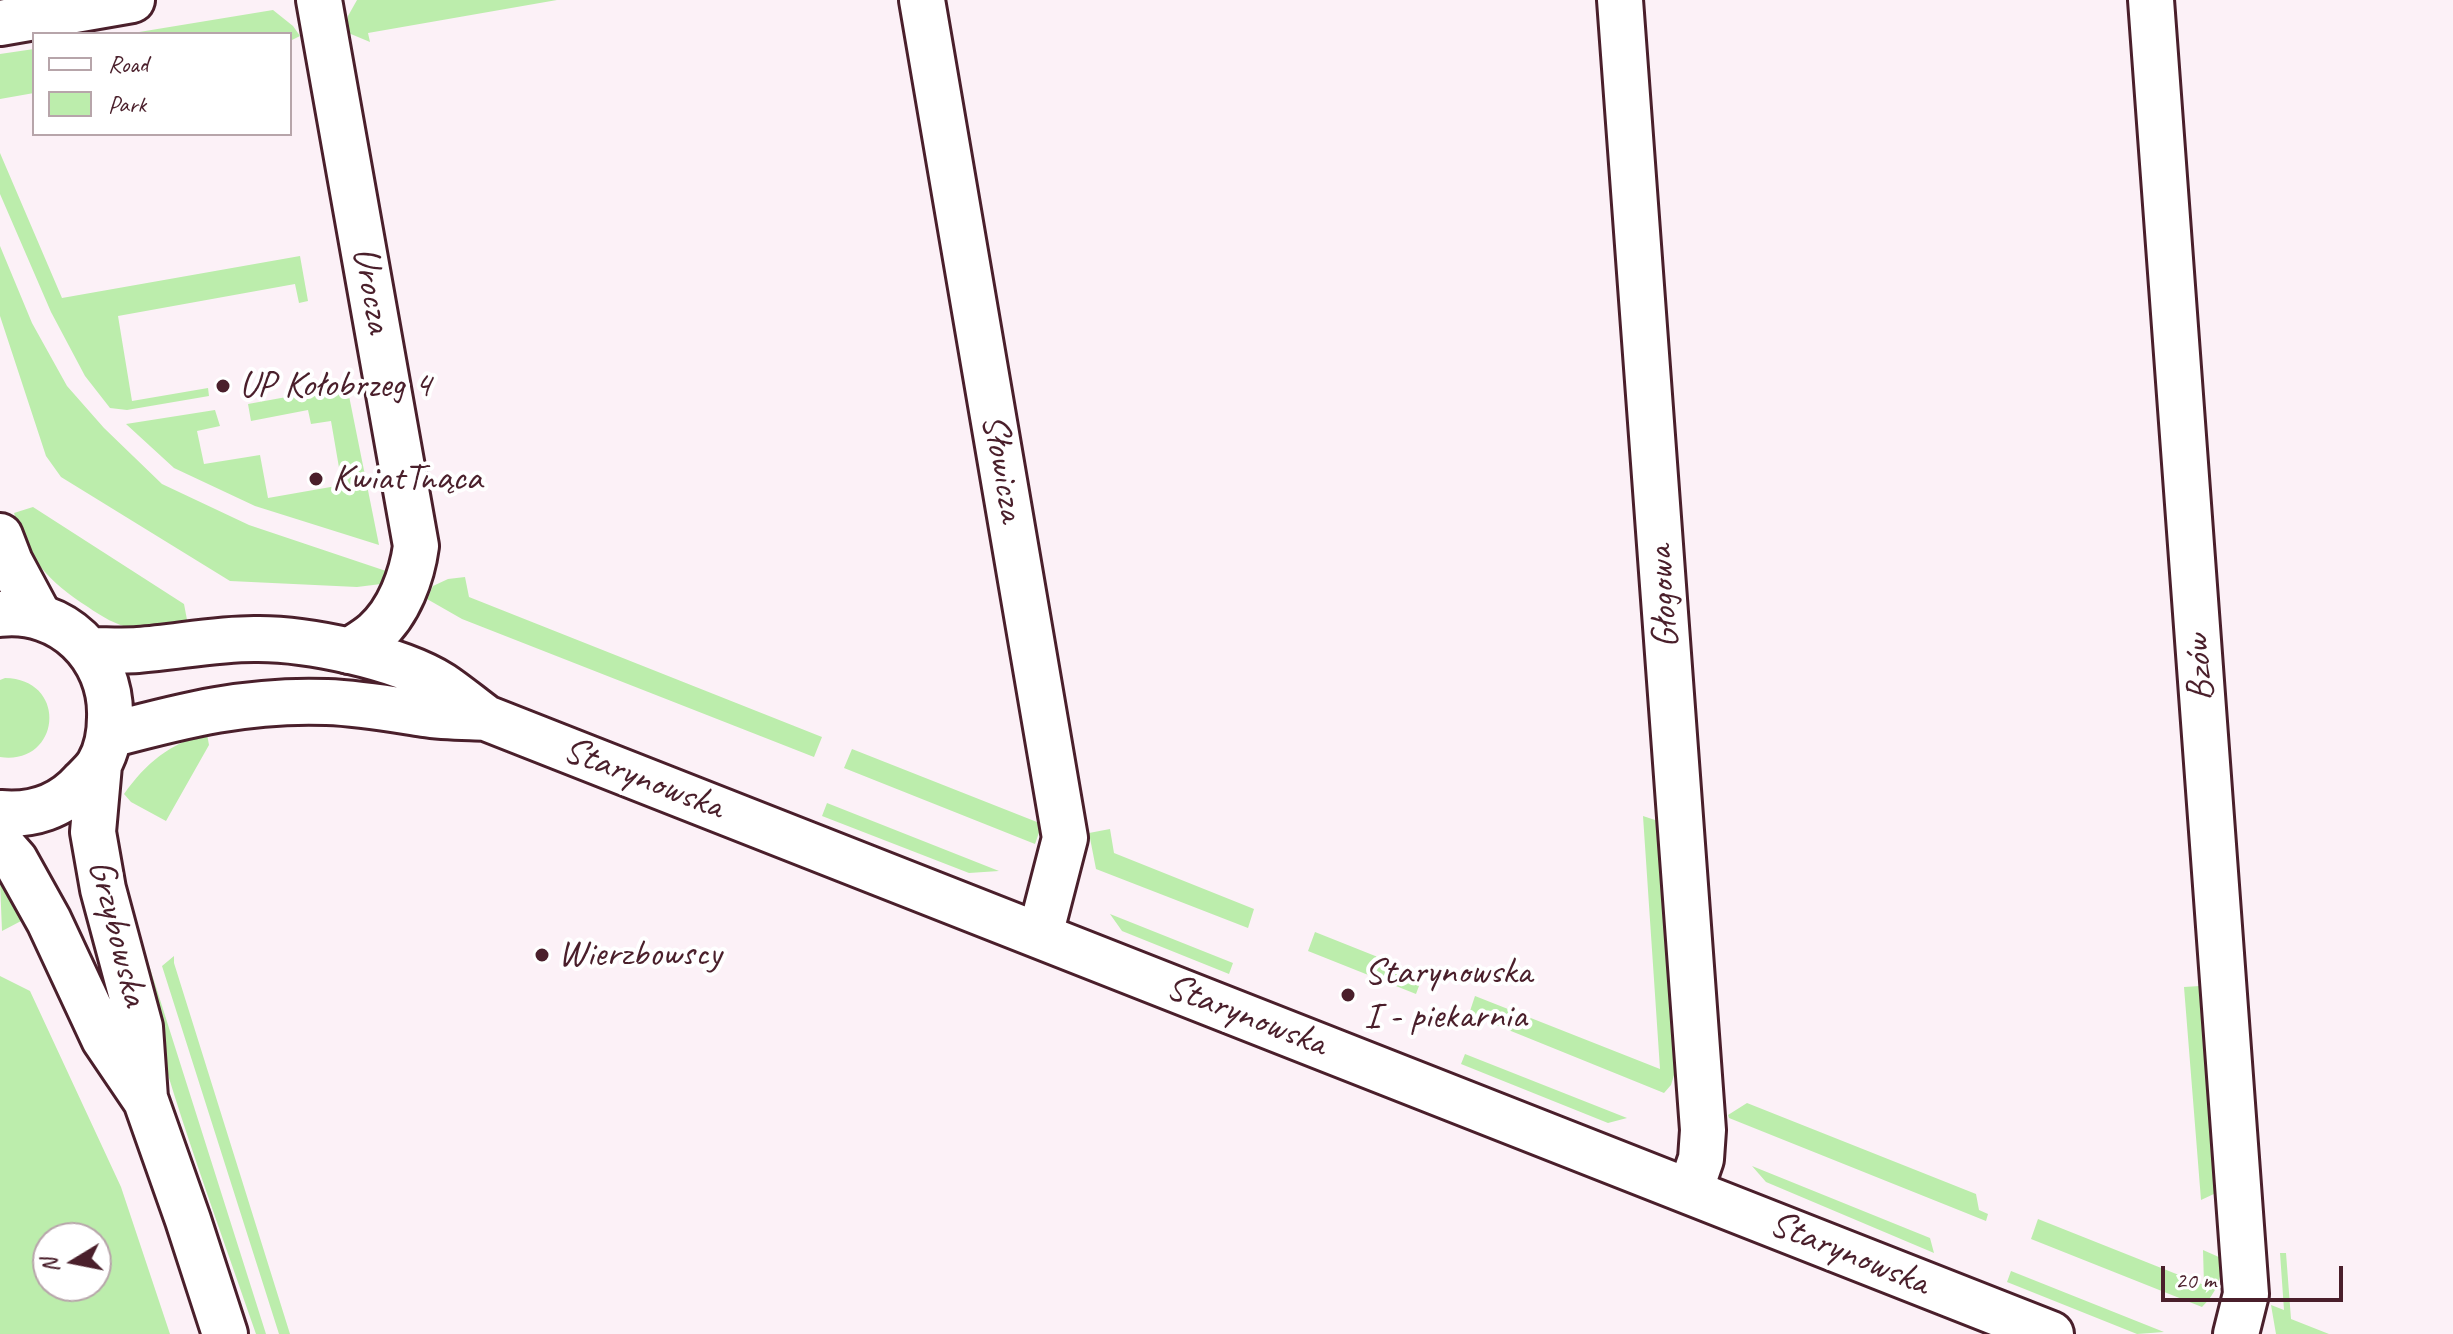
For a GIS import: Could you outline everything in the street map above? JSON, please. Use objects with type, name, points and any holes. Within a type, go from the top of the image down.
[{"type":"street","points":[[0,23],[132,0]]},
{"type":"street","name":"Urocza","points":[[319,0],[416,546],[404,591],[393,610],[377,631],[349,651]]},
{"type":"street","name":"Słowicza","points":[[922,0],[1065,838],[1040,935]]},
{"type":"street","name":"Głogowa","points":[[1620,0],[1703,1130],[1701,1159],[1690,1191]]},
{"type":"street","name":"Bzów","points":[[2151,0],[2245,1278],[2246,1294],[2236,1334]]},
{"type":"street","points":[[0,536],[10,562],[19,615],[67,629],[90,650]]},
{"type":"street","name":"Starynowska","points":[[90,650],[136,650],[256,639],[349,651],[394,664],[440,684],[486,718],[2051,1334]]},
{"type":"street","name":"Grzybowska","points":[[90,650],[104,673],[111,699],[93,832],[103,889],[140,1027],[146,1101],[225,1334]]},
{"type":"street","name":"Starynowska","points":[[104,750],[203,711],[267,704],[328,702],[428,715],[486,718]]},
{"type":"street","points":[[0,813],[39,811],[58,803],[73,793],[104,750]]},
{"type":"street","name":"Grzybowska","points":[[0,843],[15,860],[49,921],[104,1039],[146,1101]]},
{"type":"green space","points":[[357,0],[557,0],[368,33],[370,42],[346,32],[348,16]]},
{"type":"green space","points":[[273,10],[300,36],[292,40],[292,32],[139,32]]},
{"type":"green space","points":[[32,49],[32,93],[0,99],[0,54]]},
{"type":"green space","points":[[0,153],[62,298],[300,256],[308,301],[299,303],[295,284],[118,316],[132,401],[208,388],[209,396],[127,410],[110,408],[85,376],[51,312],[0,194]]},
{"type":"green space","points":[[0,246],[32,323],[67,386],[104,428],[162,484],[249,525],[386,571],[381,584],[357,587],[230,581],[61,477],[46,456],[0,316]]},
{"type":"green space","points":[[347,386],[379,545],[255,506],[174,468],[126,424],[215,410],[220,426],[197,431],[204,464],[260,455],[268,498],[342,485],[331,421],[311,424],[308,410],[251,421],[248,404]]},
{"type":"green space","points":[[33,507],[184,604],[188,625],[146,629],[127,627],[104,617],[62,588],[33,557],[14,513]]},
{"type":"green space","points":[[465,577],[469,597],[822,737],[814,757],[462,619],[427,599],[433,586],[448,579]]},
{"type":"green space","points":[[0,680],[26,682],[40,692],[48,706],[49,721],[45,736],[36,749],[20,756],[0,757]]},
{"type":"green space","points":[[207,734],[209,745],[166,821],[131,802],[124,794],[160,756],[182,743]]},
{"type":"green space","points":[[852,749],[1042,824],[1035,844],[844,768]]},
{"type":"green space","points":[[827,803],[999,871],[969,873],[822,816]]},
{"type":"green space","points":[[1643,816],[1658,821],[1677,1065],[1671,1085],[1664,1093],[1469,1014],[1475,996],[1660,1069]]},
{"type":"green space","points":[[1110,829],[1114,853],[1254,909],[1248,928],[1096,869],[1089,833]]},
{"type":"green space","points":[[0,881],[23,920],[2,931]]},
{"type":"green space","points":[[1110,914],[1233,963],[1229,974],[1122,931]]},
{"type":"green space","points":[[1315,932],[1423,975],[1416,994],[1308,951]]},
{"type":"green space","points":[[143,946],[266,1334],[256,1334],[174,1094],[133,947]]},
{"type":"green space","points":[[174,956],[290,1334],[279,1334],[162,966]]},
{"type":"green space","points":[[0,976],[30,991],[121,1187],[170,1334],[0,1334]]},
{"type":"green space","points":[[2200,986],[2216,1193],[2201,1200],[2184,987]]},
{"type":"green space","points":[[1465,1054],[1627,1118],[1608,1123],[1461,1064]]},
{"type":"green space","points":[[1747,1103],[1976,1194],[1979,1210],[1988,1214],[1986,1221],[1729,1118],[1728,1115]]},
{"type":"green space","points":[[1752,1166],[1930,1238],[1934,1253],[1766,1182]]},
{"type":"green space","points":[[2038,1219],[2204,1285],[2203,1250],[2221,1258],[2218,1285],[2202,1307],[2031,1239]]},
{"type":"green space","points":[[2280,1253],[2286,1253],[2291,1319],[2329,1334],[2276,1334],[2271,1305],[2284,1310]]},
{"type":"green space","points":[[2011,1271],[2164,1332],[2137,1334],[2007,1282]]},
{"type":"place","name":"UP Kołobrzeg 4","points":[[223,386]]},
{"type":"place","name":"KwiatTnąca","points":[[316,479]]},
{"type":"place","name":"Wierzbowscy","points":[[542,955]]},
{"type":"place","name":"Starynowska I - piekarnia","points":[[1348,995]]}]
